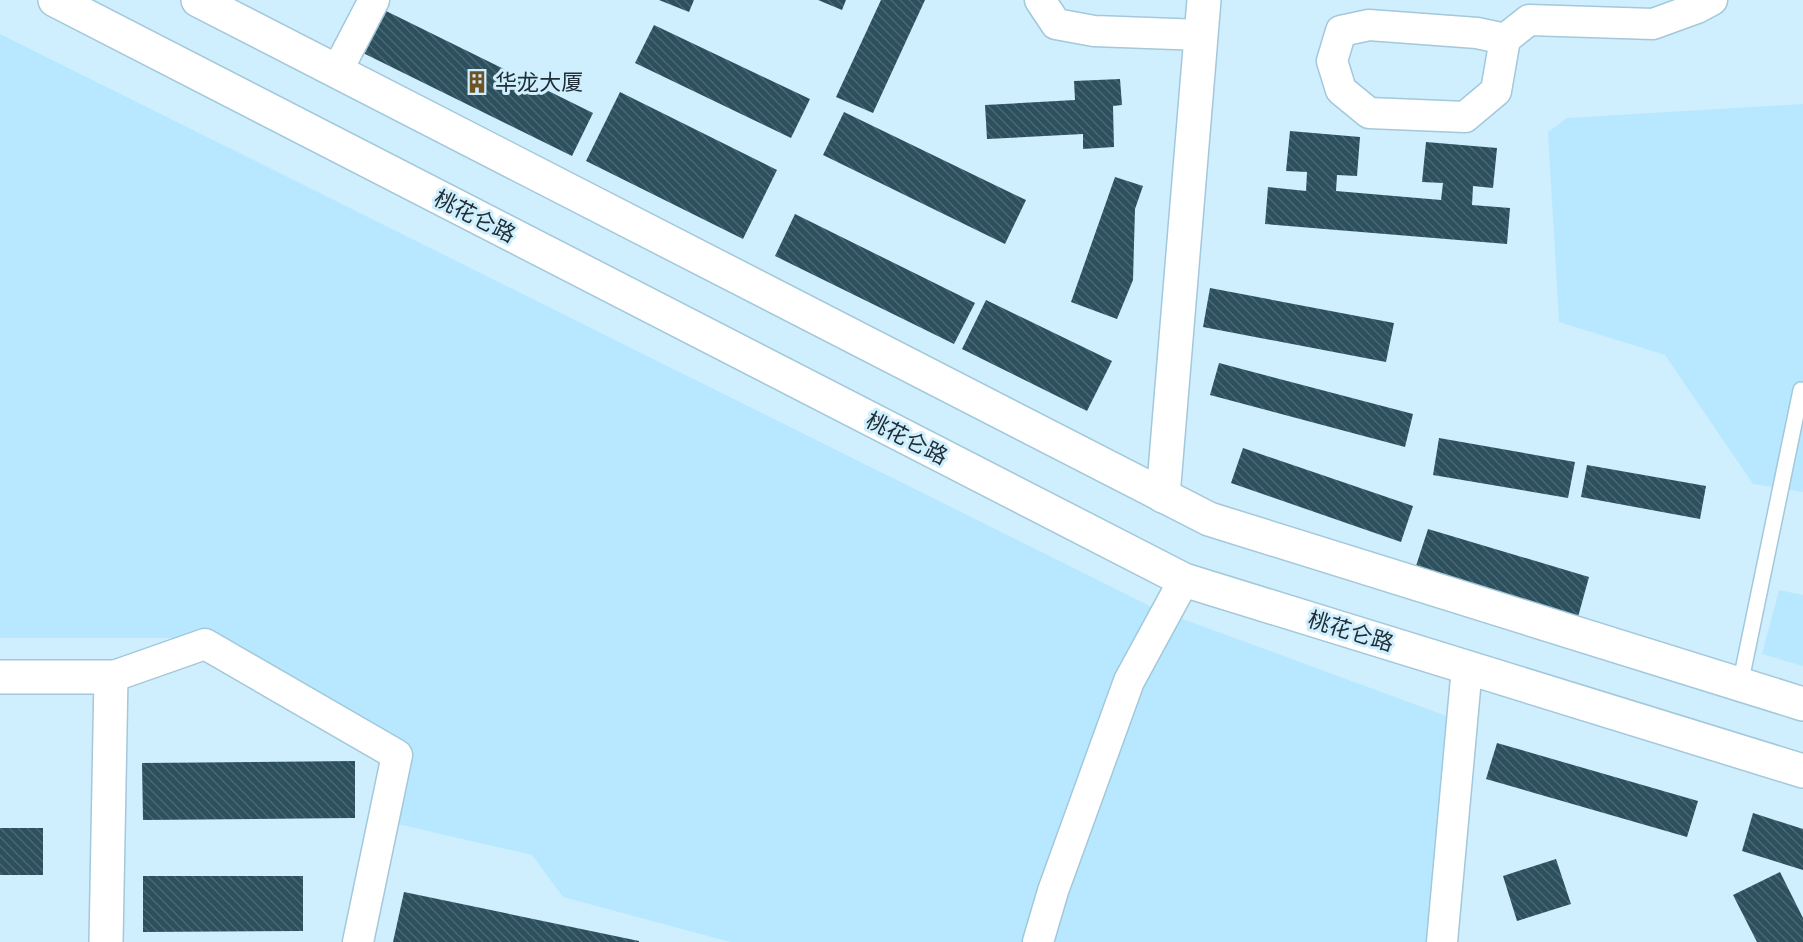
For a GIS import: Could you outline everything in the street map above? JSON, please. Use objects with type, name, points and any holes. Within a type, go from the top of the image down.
[{"type":"main road","name":"桃花仑路","points":[[55,0],[1184,580],[1803,771]]},
{"type":"main road","points":[[198,0],[1209,519],[1803,704]]},
{"type":"main road","points":[[1163,496],[1204,0]]},
{"type":"main road","points":[[0,677],[111,676],[106,942]]},
{"type":"street","points":[[337,71],[374,0]]},
{"type":"street","points":[[1040,0],[1056,24],[1094,31],[1202,35]]},
{"type":"street","points":[[1505,39],[1477,33],[1370,26],[1341,31],[1332,61],[1341,90],[1369,114],[1465,117],[1497,91],[1505,39],[1529,20],[1653,24],[1712,0]]},
{"type":"street","points":[[1038,942],[1053,891],[1129,681],[1184,580]]},
{"type":"street","points":[[111,676],[205,644],[397,755],[358,942]]},
{"type":"street","points":[[1442,942],[1467,667]]},
{"type":"lane","points":[[1740,685],[1801,390]]},
{"type":"shaded area","points":[[0,34],[1156,609],[1452,718],[1434,942],[730,942],[563,897],[532,855],[393,823],[407,755],[198,638],[0,638]]},
{"type":"shaded area","points":[[1803,104],[1803,492],[1753,484],[1665,355],[1559,322],[1548,132],[1567,118]]},
{"type":"shaded area","points":[[1779,590],[1803,595],[1803,666],[1762,654]]},
{"type":"building","points":[[659,0],[694,0],[689,12]]},
{"type":"building","points":[[818,0],[846,0],[842,10]]},
{"type":"building","points":[[881,0],[925,0],[873,113],[836,97]]},
{"type":"building","name":"华龙大厦","points":[[382,9],[593,113],[572,156],[361,52]]},
{"type":"building","points":[[654,25],[810,99],[791,138],[635,63]]},
{"type":"building","points":[[1120,79],[1122,105],[1113,106],[1114,147],[1083,149],[1083,134],[987,139],[985,105],[1075,100],[1074,81]]},
{"type":"building","points":[[620,92],[777,170],[743,239],[586,161]]},
{"type":"building","points":[[844,112],[1026,200],[1005,244],[823,155]]},
{"type":"building","points":[[1290,131],[1360,137],[1357,176],[1337,175],[1336,191],[1441,200],[1443,183],[1422,182],[1426,142],[1497,148],[1493,188],[1473,186],[1472,205],[1510,208],[1507,244],[1265,224],[1268,187],[1306,191],[1307,172],[1286,171]]},
{"type":"building","points":[[1115,177],[1143,186],[1135,209],[1133,280],[1117,319],[1071,302]]},
{"type":"building","points":[[795,214],[975,303],[954,344],[775,256]]},
{"type":"building","points":[[1210,288],[1394,323],[1386,362],[1203,327]]},
{"type":"building","points":[[986,300],[1112,361],[1087,411],[962,349]]},
{"type":"building","points":[[1219,363],[1413,414],[1405,447],[1210,395]]},
{"type":"building","points":[[1439,438],[1575,462],[1568,498],[1433,475]]},
{"type":"building","points":[[1243,448],[1413,506],[1401,542],[1231,483]]},
{"type":"building","points":[[1587,465],[1706,486],[1700,519],[1581,497]]},
{"type":"building","points":[[1428,529],[1589,577],[1578,617],[1415,569]]},
{"type":"building","points":[[1497,743],[1698,801],[1687,837],[1486,779]]},
{"type":"building","points":[[355,761],[355,818],[143,820],[142,763]]},
{"type":"building","points":[[1753,813],[1803,829],[1803,870],[1742,851]]},
{"type":"building","points":[[0,828],[43,828],[43,875],[0,875]]},
{"type":"building","points":[[1556,859],[1571,904],[1517,921],[1503,876]]},
{"type":"building","points":[[1780,872],[1803,918],[1803,942],[1757,942],[1733,895]]},
{"type":"building","points":[[143,876],[303,876],[303,931],[143,932]]},
{"type":"building","points":[[404,892],[639,941],[639,942],[393,942]]},
{"type":"place","name":"华龙大厦","points":[[477,82]]}]
